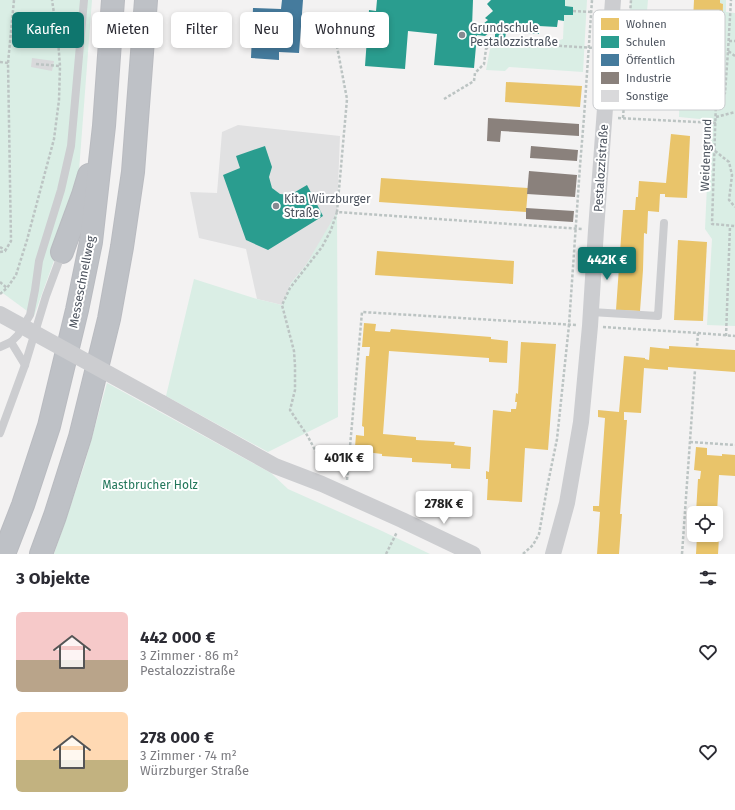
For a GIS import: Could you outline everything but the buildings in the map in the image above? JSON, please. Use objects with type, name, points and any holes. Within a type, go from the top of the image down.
[{"type":"highway","name":"Messeschnellweg","points":[[4,554],[23,505],[49,426],[77,310],[91,242],[104,126],[113,0]]},
{"type":"highway","points":[[41,554],[56,516],[80,437],[110,312],[122,248],[133,172],[146,0]]},
{"type":"highway","points":[[62,252],[83,194],[104,126]]},
{"type":"street","name":"Pestalozzistraße","points":[[612,10],[613,0]]},
{"type":"street","name":"Pestalozzistraße","points":[[553,554],[567,503],[580,422],[590,319],[605,110]]},
{"type":"street","points":[[0,314],[275,466],[322,484],[473,554]]},
{"type":"lane","points":[[0,347],[11,342],[18,335],[30,315],[39,261],[61,190],[71,146],[84,0]]},
{"type":"lane","points":[[590,319],[658,316],[664,223]]},
{"type":"lane","points":[[0,434],[25,365],[46,296],[62,252]]},
{"type":"lane","points":[[11,342],[25,365]]},
{"type":"path","points":[[0,252],[5,250],[11,241],[8,63],[14,0]]},
{"type":"path","points":[[0,294],[7,288],[16,275],[52,147],[59,100],[60,66],[52,0]]},
{"type":"path","points":[[523,554],[533,545],[539,534],[557,439],[570,325],[592,0]]},
{"type":"path","points":[[630,10],[631,0]]},
{"type":"path","points":[[732,1],[728,52],[735,56]]},
{"type":"path","points":[[573,11],[592,12]]},
{"type":"path","points":[[444,99],[474,81],[475,73],[484,64],[486,49],[500,39]]},
{"type":"path","points":[[729,41],[735,41]]},
{"type":"path","points":[[495,42],[593,47]]},
{"type":"path","points":[[322,484],[320,459],[307,435],[290,410],[295,390],[294,351],[282,305],[290,288],[322,247],[331,230],[337,212],[347,99],[337,48]]},
{"type":"path","name":"Weidengrund","points":[[725,94],[728,52]]},
{"type":"path","points":[[0,62],[8,63]]},
{"type":"path","points":[[36,64],[60,66]]},
{"type":"path","points":[[623,118],[624,110]]},
{"type":"path","name":"Weidengrund","points":[[716,110],[712,224],[735,226]]},
{"type":"path","points":[[716,117],[735,112]]},
{"type":"path","points":[[584,117],[716,123]]},
{"type":"path","points":[[715,151],[729,162],[732,175],[728,200],[735,207]]},
{"type":"path","points":[[337,212],[596,230]]},
{"type":"path","points":[[726,336],[730,226]]},
{"type":"path","points":[[0,247],[5,250]]},
{"type":"path","points":[[0,282],[7,288]]},
{"type":"path","points":[[342,494],[346,482],[362,312],[570,325],[590,319],[698,333],[735,336]]},
{"type":"path","points":[[697,346],[698,333]]},
{"type":"path","points":[[682,554],[695,370]]},
{"type":"path","points":[[690,442],[735,445]]},
{"type":"path","points":[[386,554],[402,520]]},
{"type":"shaded area","points":[[238,125],[340,136],[337,212],[323,239],[306,265],[291,283],[282,305],[257,299],[246,249],[199,238],[190,192],[217,193],[222,132]]},
{"type":"green space","points":[[0,0],[92,0],[77,197],[34,316],[0,291]]},
{"type":"green space","points":[[565,0],[587,0],[583,72],[509,67],[505,71],[486,70],[490,49],[498,45],[538,47],[563,39],[564,15],[573,15],[573,7],[565,6]]},
{"type":"green space","points":[[631,0],[648,0],[647,10],[630,10]]},
{"type":"green space","points":[[720,0],[726,0],[726,12],[735,13],[735,326],[707,325],[712,239],[705,229],[710,120],[679,117],[679,110],[725,110],[725,10],[723,10],[723,4],[720,3]]},
{"type":"green space","points":[[337,212],[338,417],[268,452],[166,396],[194,279],[257,299],[282,305],[291,283],[306,265]]},
{"type":"green space","name":"Mastbrucher Holz","points":[[107,383],[271,473],[288,489],[430,554],[54,554],[84,466]]},
{"type":"place","name":"Grundschule Pestalozzistraße","points":[[462,35]]},
{"type":"place","name":"Kita Würzburger Straße","points":[[276,206]]}]
